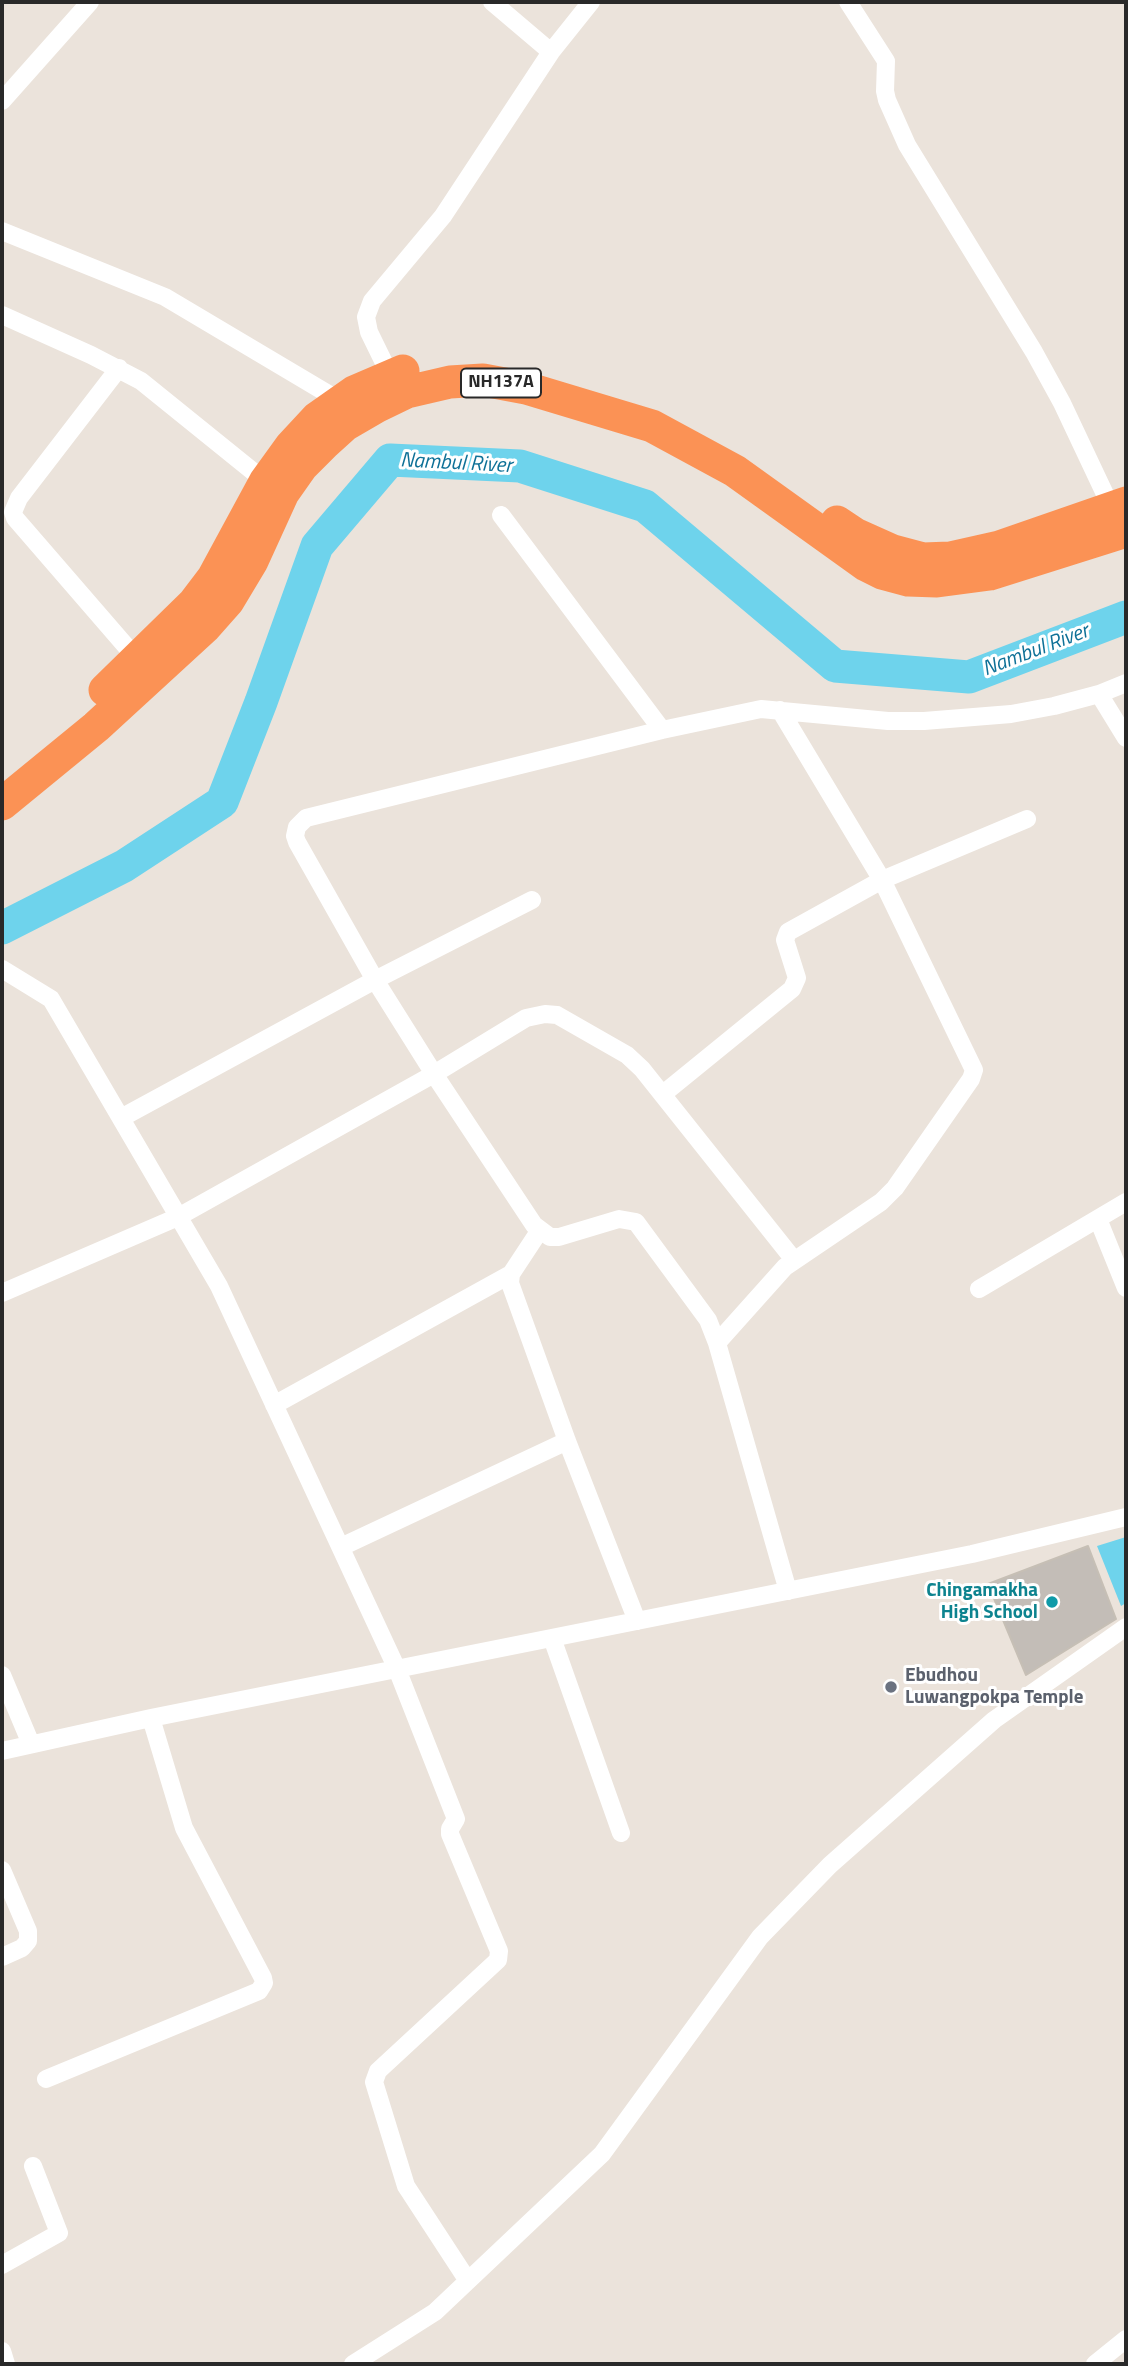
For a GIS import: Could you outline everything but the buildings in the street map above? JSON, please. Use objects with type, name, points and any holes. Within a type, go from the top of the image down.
[{"type":"highway","name":"NH137A","points":[[2,804],[96,727],[205,627],[228,601],[240,581],[291,446],[317,418],[354,392],[415,367],[444,361],[484,358],[535,367],[640,398],[716,433],[855,534],[892,551],[923,559],[950,558],[999,547],[1121,514]]},
{"type":"highway","name":"NH137A","points":[[2,778],[77,715],[194,603],[214,578],[274,488],[302,466],[345,425],[408,392],[450,382],[483,380],[526,388],[652,426],[735,471],[866,565],[882,573],[908,580],[937,581],[990,574],[1121,514]]},
{"type":"street","points":[[2,101],[90,2]]},
{"type":"street","points":[[492,2],[551,52]]},
{"type":"street","points":[[390,375],[369,332],[366,317],[372,301],[443,216],[551,52],[591,2]]},
{"type":"street","points":[[848,2],[886,61],[887,100],[907,145],[1034,352],[1121,514]]},
{"type":"street","points":[[2,232],[165,297],[340,401]]},
{"type":"street","points":[[2,315],[119,368],[141,381],[274,488]]},
{"type":"street","points":[[119,368],[19,498],[13,512],[15,518],[138,659]]},
{"type":"street","points":[[501,515],[662,730]]},
{"type":"street","points":[[788,1591],[717,1343],[708,1320],[636,1222],[619,1219],[559,1237],[550,1237],[540,1230],[434,1074],[376,980],[297,842],[297,827],[306,818],[662,730],[761,709],[888,721],[924,721],[1011,714],[1054,706],[1099,694],[1126,683]]},
{"type":"street","points":[[1099,694],[1126,738]]},
{"type":"street","points":[[717,1343],[777,1275],[794,1260],[881,1202],[895,1188],[971,1079],[974,1070],[882,880],[780,710]]},
{"type":"street","points":[[663,1094],[792,989],[797,978],[785,940],[788,932],[882,880],[1027,819]]},
{"type":"street","points":[[121,1118],[376,980],[532,900]]},
{"type":"street","points":[[2,970],[51,999],[219,1286],[397,1669],[456,1819],[450,1834],[499,1955],[498,1960],[378,2071],[374,2082],[406,2186],[468,2281]]},
{"type":"street","points":[[2,986],[19,980]]},
{"type":"street","points":[[2,1293],[178,1217],[297,1153],[526,1018],[545,1014],[556,1015],[627,1055],[663,1094],[794,1260]]},
{"type":"street","points":[[979,1289],[1126,1202]]},
{"type":"street","points":[[1098,1219],[1126,1288]]},
{"type":"street","points":[[540,1230],[511,1274],[510,1283],[567,1441],[637,1621]]},
{"type":"street","points":[[274,1405],[511,1274]]},
{"type":"street","points":[[341,1548],[567,1441]]},
{"type":"street","points":[[2,1751],[151,1718],[972,1554],[1126,1517]]},
{"type":"street","points":[[353,2364],[435,2312],[602,2154],[760,1937],[830,1865],[994,1720],[1126,1627]]},
{"type":"street","points":[[552,1638],[621,1833]]},
{"type":"street","points":[[2,1675],[31,1744]]},
{"type":"street","points":[[46,2080],[259,1991],[264,1983],[184,1828],[151,1718]]},
{"type":"street","points":[[2,1870],[29,1931],[28,1941],[22,1948],[2,1958]]},
{"type":"street","points":[[2,2265],[59,2233],[33,2166]]},
{"type":"street","points":[[1095,2364],[1126,2339]]},
{"type":"street","points":[[2,2351],[6,2364]]},
{"type":"water","points":[[1126,1537],[1126,1603],[1121,1606],[1097,1546]]},
{"type":"waterway","name":"Nambul River","points":[[2,928],[124,866],[222,802],[317,546],[390,460],[520,466],[645,506],[835,666],[969,677],[1126,617]]},
{"type":"place","name":"Chingamakha High School","points":[[1052,1602]]},
{"type":"place","name":"Ebudhou Luwangpokpa Temple","points":[[891,1687]]}]
